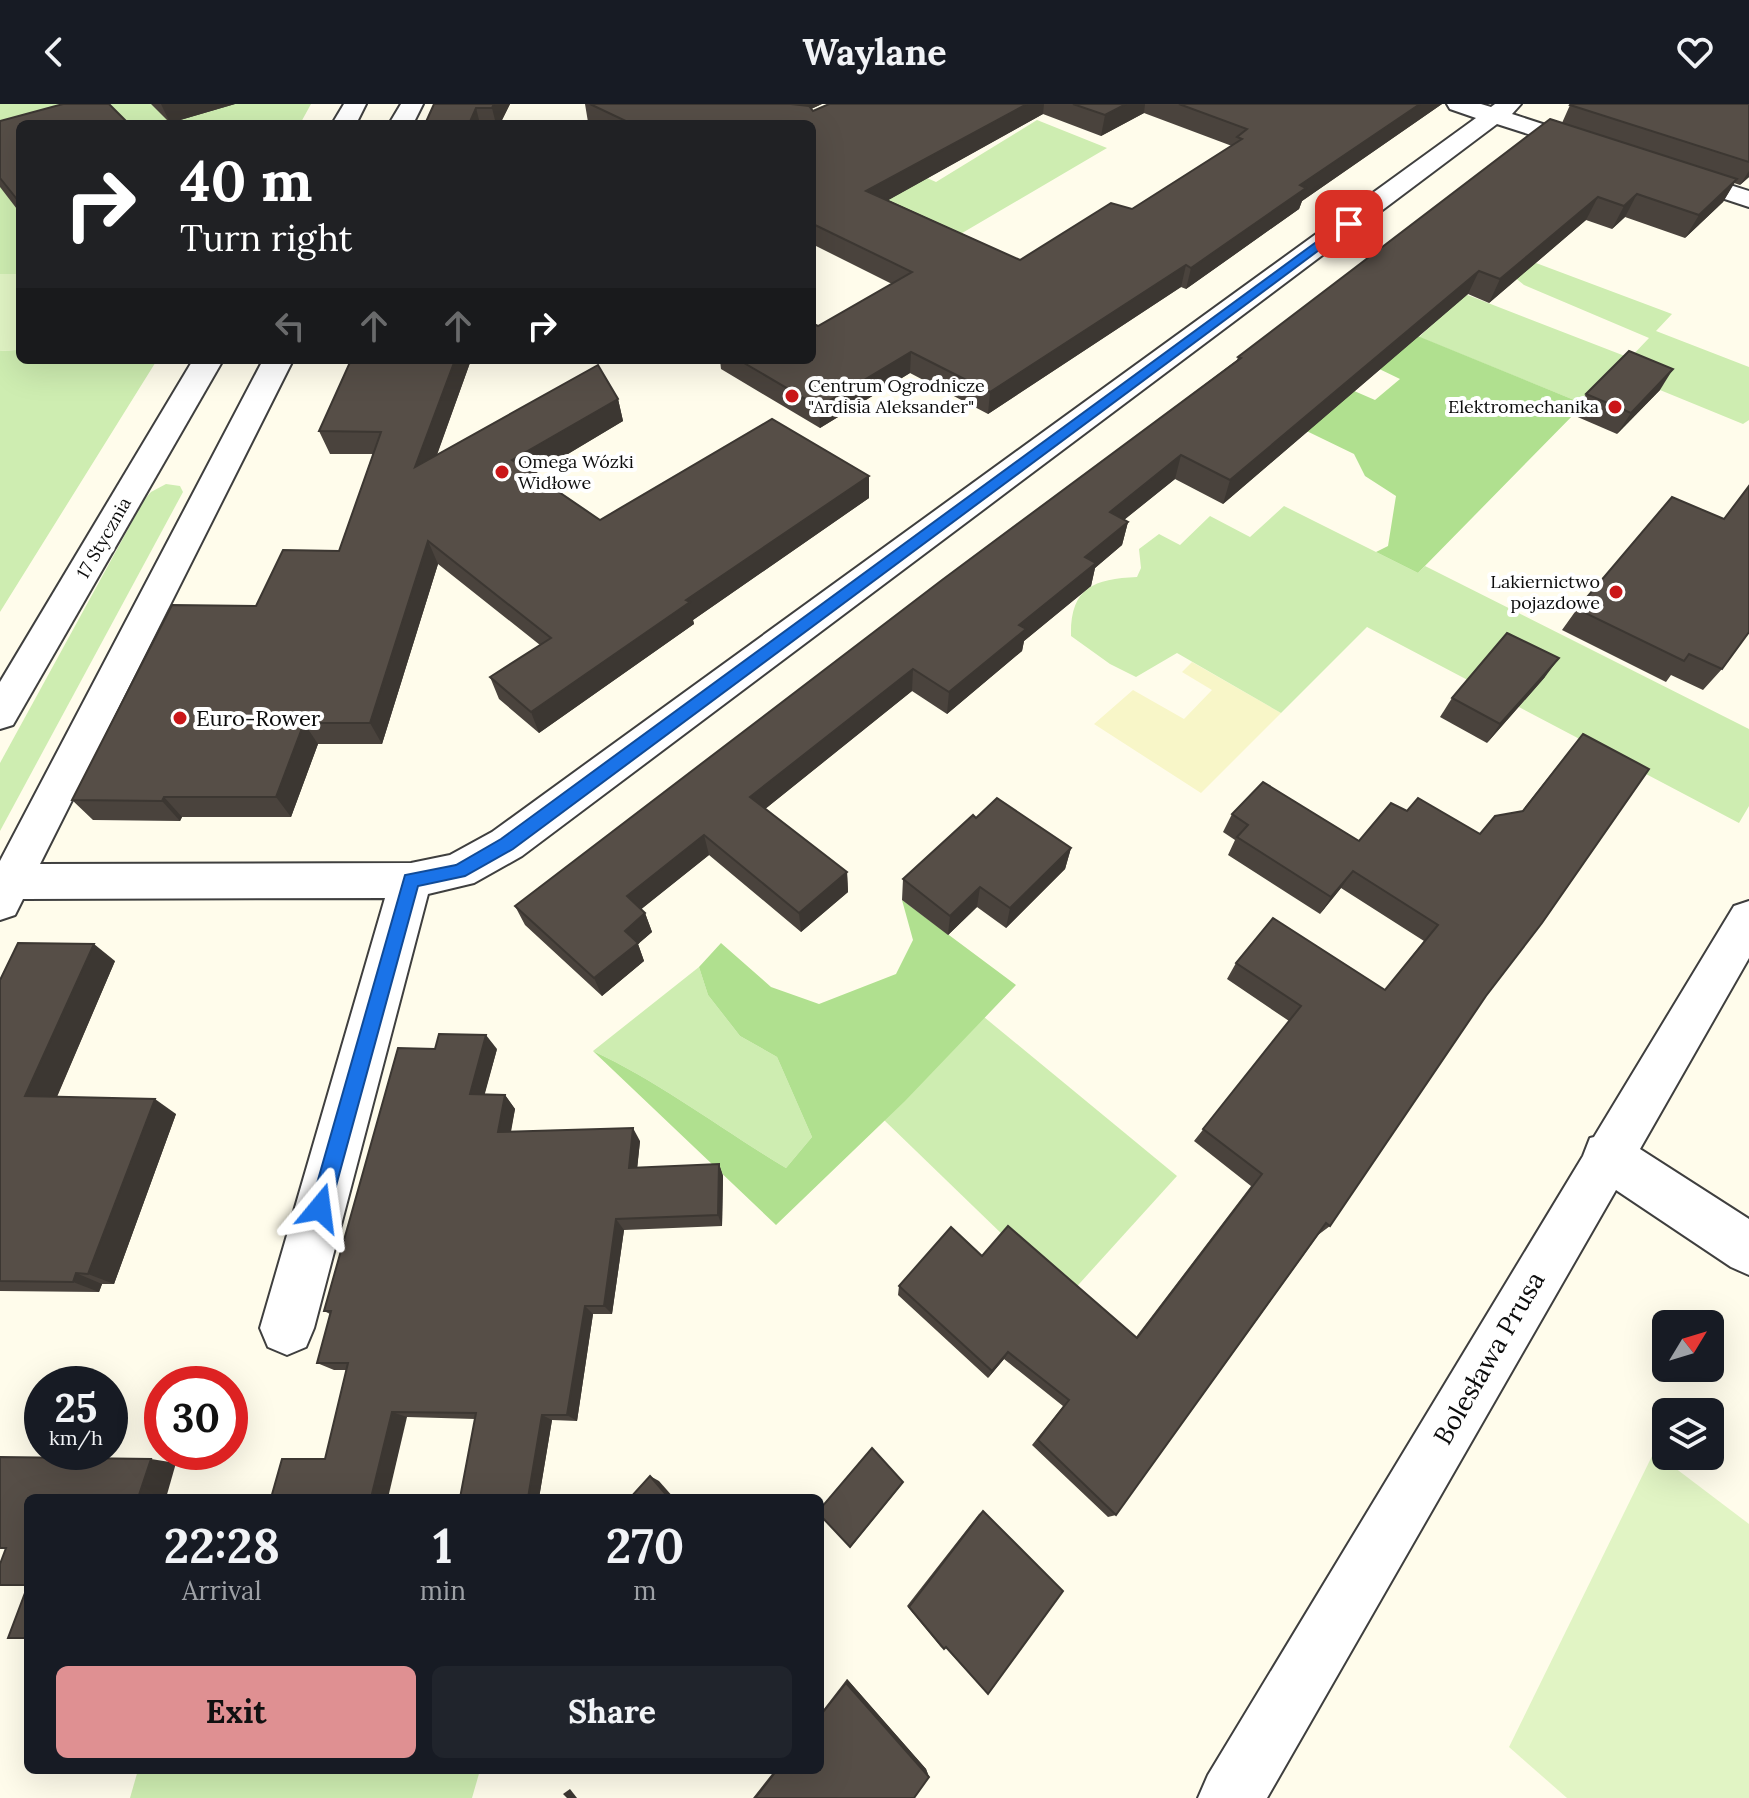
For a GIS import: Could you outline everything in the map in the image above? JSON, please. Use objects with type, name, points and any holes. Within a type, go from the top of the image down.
[{"type":"street","points":[[1458,104],[1502,110],[1615,155]]},
{"type":"street","points":[[274,364],[185,466],[5,892],[411,880],[459,871],[507,844],[1502,110]]},
{"type":"street","points":[[1645,165],[1749,199]]},
{"type":"street","name":"17 Stycznia","points":[[0,715],[185,466],[207,364]]},
{"type":"street","points":[[287,1328],[411,880]]},
{"type":"street","name":"Bolesława Prusa","points":[[1231,1798],[1607,1155],[1749,919]]},
{"type":"street","points":[[1607,1155],[1749,1249]]},
{"type":"shaded area","points":[[1192,662],[1281,713],[1201,793],[1094,724],[1133,690],[1184,719],[1212,690],[1182,672]]},
{"type":"green space","points":[[0,104],[311,104],[302,120],[16,120],[16,274],[0,274]]},
{"type":"green space","points":[[1037,120],[1107,148],[940,246],[839,199],[902,167],[936,182]]},
{"type":"green space","points":[[1517,256],[1672,314],[1656,331],[1749,367],[1749,420],[1743,424],[1616,372],[1584,404],[1419,337],[1465,294],[1630,358],[1649,338],[1524,285],[1507,271]]},
{"type":"green space","points":[[0,274],[16,274],[16,350],[0,351]]},
{"type":"green space","points":[[1403,330],[1584,404],[1418,573],[1376,552],[1388,546],[1396,496],[1365,476],[1354,454],[1288,422],[1338,384],[1375,400],[1400,379],[1369,364]]},
{"type":"green space","points":[[16,350],[16,364],[155,364],[0,612],[0,351]]},
{"type":"green space","points":[[166,484],[180,486],[183,492],[0,831],[0,763],[144,500]]},
{"type":"green space","points":[[1284,506],[1418,573],[1425,566],[1749,729],[1749,806],[1739,823],[1367,627],[1281,713],[1177,653],[1136,677],[1110,664],[1071,636],[1075,607],[1080,597],[1087,589],[1108,580],[1137,577],[1141,568],[1139,549],[1159,534],[1180,545],[1210,516],[1250,537]]},
{"type":"green space","points":[[902,900],[1016,985],[905,1101],[776,1225],[593,1051],[667,1092],[786,1168],[812,1137],[777,1057],[740,1036],[708,995],[699,967],[721,943],[771,987],[819,1004],[896,974],[913,940]]},
{"type":"green space","points":[[699,967],[708,995],[740,1036],[777,1057],[812,1137],[786,1168],[667,1092],[593,1051]]},
{"type":"green space","points":[[984,1017],[1177,1176],[1070,1294],[1005,1237],[884,1120]]},
{"type":"green space","points":[[1652,1456],[1652,1470],[1678,1470],[1749,1524],[1749,1798],[1567,1798],[1509,1747]]},
{"type":"green space","points":[[137,1774],[479,1774],[472,1798],[130,1798]]},
{"type":"building","points":[[63,104],[109,104],[125,120],[16,120],[16,198],[0,178],[0,121]]},
{"type":"building","points":[[434,104],[494,104],[492,108],[476,108],[471,120],[427,120]]},
{"type":"building","points":[[590,104],[791,104],[809,106],[813,111],[829,104],[1027,104],[866,191],[1020,260],[1111,203],[1132,209],[1242,139],[1237,137],[1247,129],[1179,104],[1420,104],[1300,185],[1306,188],[1191,268],[1186,265],[990,392],[911,352],[819,407],[746,364],[816,364],[816,325],[912,272],[816,225],[816,120],[624,120]]},
{"type":"building","points":[[1073,104],[1126,104],[1105,115]]},
{"type":"building","points":[[1749,104],[1749,162],[1570,105]]},
{"type":"building","points":[[1550,119],[1737,179],[1699,215],[1637,194],[1624,206],[1598,197],[1500,279],[1479,271],[1230,480],[1181,455],[1110,512],[1128,522],[1085,557],[1096,563],[1019,625],[1026,629],[949,692],[913,669],[750,797],[847,872],[799,913],[704,835],[627,896],[645,913],[625,931],[638,943],[594,978],[515,906],[942,580],[1241,358],[1238,357]]},
{"type":"building","points":[[1629,351],[1673,369],[1631,413],[1586,394]]},
{"type":"building","points":[[349,364],[454,364],[415,467],[598,365],[618,399],[512,460],[600,520],[772,419],[869,476],[686,600],[690,602],[531,712],[490,677],[551,638],[428,541],[370,723],[304,723],[276,797],[72,800],[172,605],[256,606],[283,550],[339,551],[381,432],[319,431]]},
{"type":"building","points":[[1749,486],[1749,632],[1722,669],[1689,654],[1684,661],[1577,609],[1672,497],[1724,519]]},
{"type":"building","points":[[1507,633],[1559,658],[1500,724],[1452,698]]},
{"type":"building","points":[[1583,734],[1649,769],[1542,923],[1486,996],[1330,1226],[1326,1223],[1116,1515],[1038,1440],[1069,1400],[1008,1352],[992,1371],[899,1286],[951,1227],[982,1256],[1008,1226],[1137,1338],[1262,1174],[1203,1129],[1301,1006],[1236,963],[1273,918],[1385,990],[1438,925],[1353,871],[1331,897],[1237,837],[1248,825],[1232,814],[1263,782],[1359,841],[1391,803],[1407,811],[1418,798],[1480,834],[1495,816],[1523,811]]},
{"type":"building","points":[[997,798],[1071,848],[1010,908],[980,887],[950,916],[903,879],[973,815],[976,818]]},
{"type":"building","points":[[18,943],[94,944],[25,1096],[155,1099],[88,1274],[76,1273],[73,1282],[0,1281],[0,980]]},
{"type":"building","points":[[439,1034],[486,1035],[470,1094],[505,1095],[498,1132],[633,1128],[629,1168],[719,1164],[718,1215],[616,1219],[604,1306],[585,1306],[567,1415],[542,1415],[529,1494],[461,1494],[476,1413],[392,1412],[372,1494],[272,1494],[282,1459],[325,1459],[348,1363],[317,1363],[331,1311],[324,1311],[398,1048],[435,1049]]},
{"type":"building","points":[[872,1448],[903,1482],[850,1547],[824,1519],[824,1504]]},
{"type":"building","points":[[0,1457],[24,1457],[24,1470],[128,1470],[128,1459],[144,1459],[144,1470],[147,1470],[139,1494],[24,1494],[24,1585],[0,1585],[0,1564],[6,1548],[0,1548]]},
{"type":"building","points":[[650,1476],[666,1494],[634,1494]]},
{"type":"building","points":[[983,1511],[1063,1591],[988,1694],[909,1607]]},
{"type":"building","points":[[24,1596],[24,1638],[8,1638]]},
{"type":"building","points":[[846,1683],[929,1777],[914,1798],[755,1798],[774,1774],[824,1774],[824,1711]]},
{"type":"place","name":"Centrum Ogrodnicze \"Ardisia Aleksander\"","points":[[792,396]]},
{"type":"place","name":"Elektromechanika","points":[[1615,407]]},
{"type":"place","name":"Omega Wózki Widłowe","points":[[502,472]]},
{"type":"place","name":"Lakiernictwo pojazdowe","points":[[1616,592]]},
{"type":"place","name":"Euro-Rower","points":[[180,718]]},
{"type":"route","points":[[320,1208],[411,880],[459,871],[507,844],[1349,224]]}]
